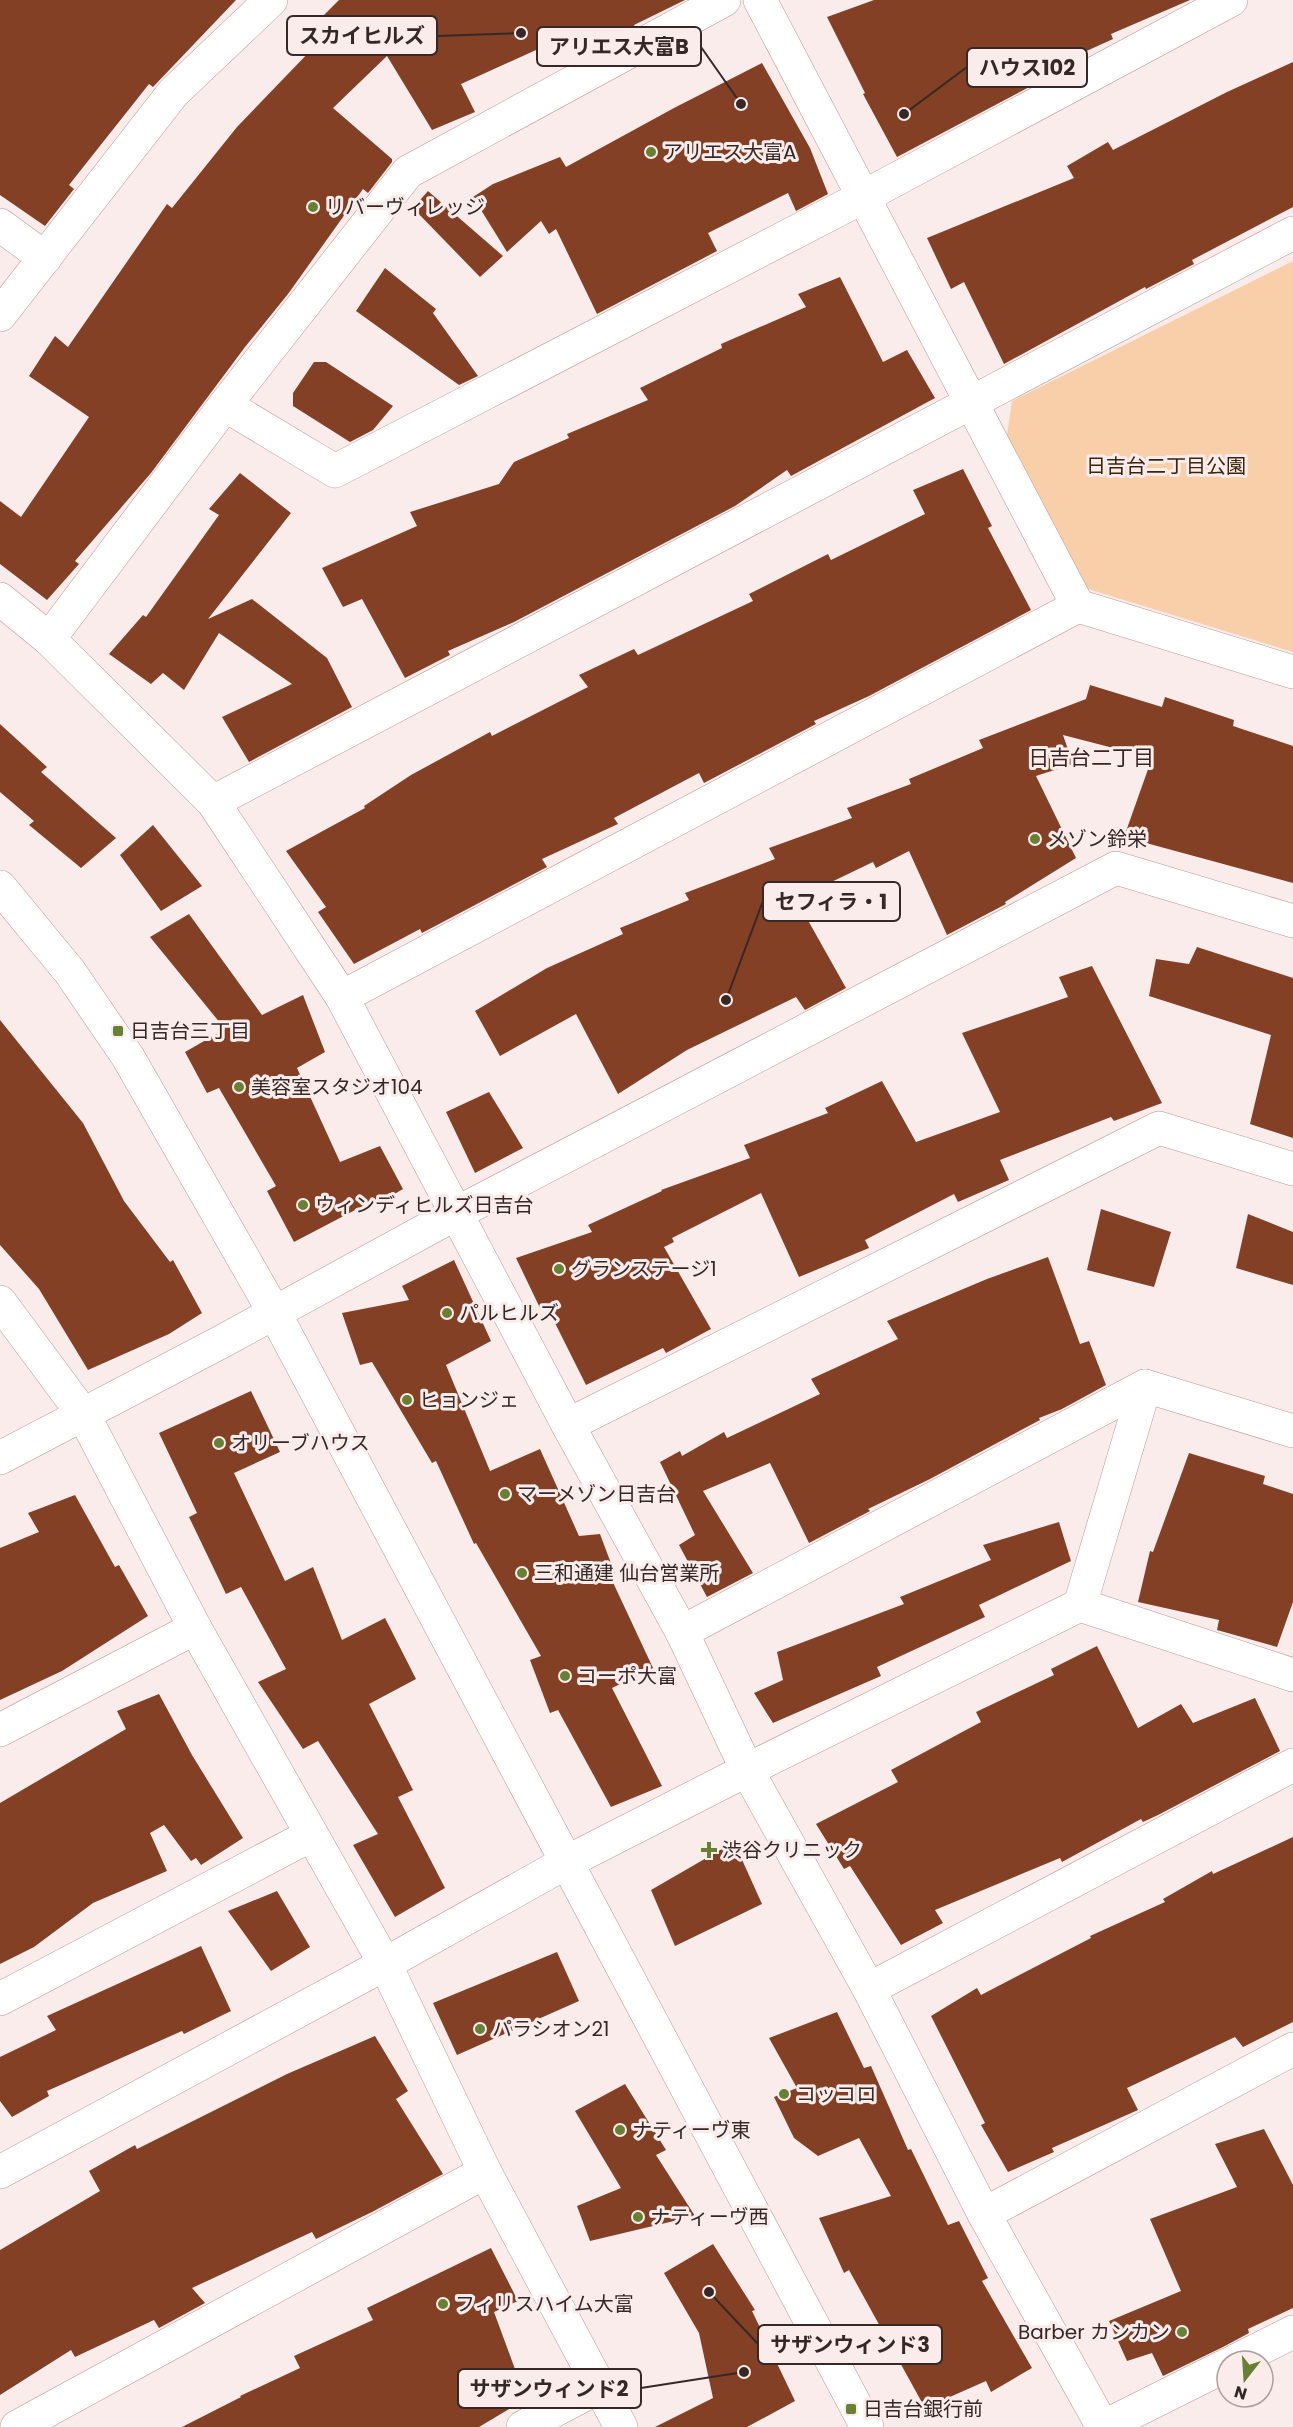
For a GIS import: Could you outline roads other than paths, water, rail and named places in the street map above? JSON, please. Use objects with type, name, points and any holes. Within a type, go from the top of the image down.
[{"type":"street","points":[[0,315],[173,93],[271,0]]},
{"type":"street","points":[[49,639],[225,405],[408,172],[724,0]]},
{"type":"street","points":[[760,0],[1078,606],[1293,672]]},
{"type":"street","points":[[225,405],[335,471],[863,197],[1231,0]]},
{"type":"street","points":[[0,225],[45,258]]},
{"type":"street","points":[[213,802],[1293,233]]},
{"type":"street","points":[[0,599],[49,639],[213,802],[342,997],[568,1425],[682,1632],[747,1770],[869,1989],[984,2214],[1103,2427],[1215,2371]]},
{"type":"street","points":[[342,997],[1078,606]]},
{"type":"street","points":[[0,1458],[457,1213],[1116,868],[1293,921]]},
{"type":"street","points":[[0,887],[70,972],[128,1057],[274,1312],[565,1863],[867,2427]]},
{"type":"street","points":[[568,1425],[1159,1128],[1293,1168]]},
{"type":"street","points":[[0,1302],[83,1414],[195,1628],[385,1964],[485,2172],[621,2427]]},
{"type":"street","points":[[682,1632],[1145,1386],[1293,1431]]},
{"type":"street","points":[[1080,1605],[1145,1386]]},
{"type":"street","points":[[0,2172],[385,1964],[565,1863],[1080,1605],[1293,1675]]},
{"type":"street","points":[[0,1730],[195,1628]]},
{"type":"street","points":[[869,1989],[1293,1765]]},
{"type":"street","points":[[0,1999],[311,1834]]},
{"type":"street","points":[[984,2214],[1293,2049]]},
{"type":"street","points":[[17,2427],[485,2172]]},
{"type":"street","points":[[1259,2349],[1293,2332]]},
{"type":"street","points":[[523,2427],[600,2387]]},
{"type":"place","name":"スカイヒルズ","points":[[521,33]]},
{"type":"place","name":"アリエス大富B","points":[[741,104]]},
{"type":"place","name":"ハウス102","points":[[904,114]]},
{"type":"place","name":"アリエス大富A","points":[[651,152]]},
{"type":"place","name":"リバーヴィレッジ","points":[[313,207]]},
{"type":"place","name":"メゾン鈴栄","points":[[1035,839]]},
{"type":"place","name":"セフィラ・1","points":[[726,1000]]},
{"type":"place","name":"日吉台三丁目","points":[[118,1031]]},
{"type":"place","name":"美容室スタジオ104","points":[[239,1087]]},
{"type":"place","name":"ウィンディヒルズ日吉台","points":[[303,1205]]},
{"type":"place","name":"グランステージ1","points":[[559,1269]]},
{"type":"place","name":"パルヒルズ","points":[[447,1313]]},
{"type":"place","name":"ヒョンジェ","points":[[407,1400]]},
{"type":"place","name":"オリーブハウス","points":[[219,1443]]},
{"type":"place","name":"マーメゾン日吉台","points":[[505,1494]]},
{"type":"place","name":"三和通建 仙台営業所","points":[[522,1573]]},
{"type":"place","name":"コーポ大富","points":[[565,1676]]},
{"type":"place","name":"渋谷クリニック","points":[[709,1850]]},
{"type":"place","name":"パラシオン21","points":[[480,2029]]},
{"type":"place","name":"コッコロ","points":[[784,2094]]},
{"type":"place","name":"ナティーヴ東","points":[[620,2130]]},
{"type":"place","name":"ナティーヴ西","points":[[638,2217]]},
{"type":"place","name":"サザンウィンド3","points":[[709,2292]]},
{"type":"place","name":"フィリスハイム大富","points":[[443,2304]]},
{"type":"place","name":"Barber カンカン","points":[[1182,2332]]},
{"type":"place","name":"サザンウィンド2","points":[[744,2372]]},
{"type":"place","name":"日吉台銀行前","points":[[851,2409]]},
{"type":"district","name":"日吉台二丁目","points":[[1091,757]]},
{"type":"park label","name":"日吉台二丁目公園","points":[[1166,466]]}]
